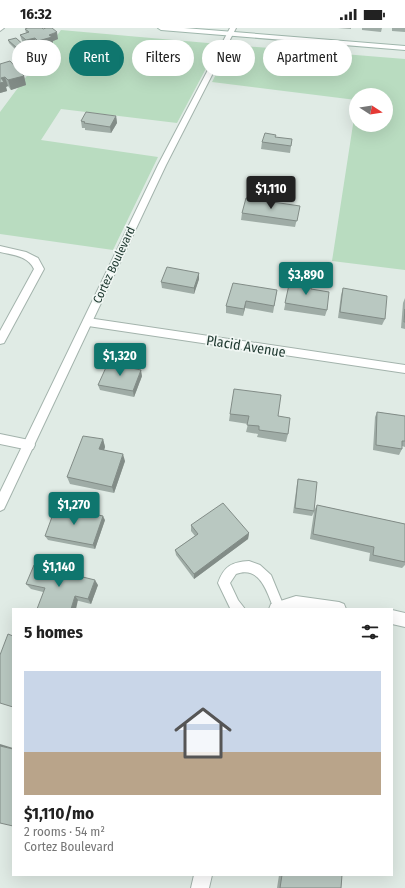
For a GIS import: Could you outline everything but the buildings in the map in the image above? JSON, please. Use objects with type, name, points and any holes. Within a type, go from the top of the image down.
[{"type":"street","points":[[161,28],[232,31],[405,48]]},
{"type":"street","name":"Cortez Boulevard","points":[[0,505],[162,165],[232,31]]},
{"type":"street","points":[[0,249],[23,254],[35,260],[39,270],[0,340]]},
{"type":"street","name":"Placid Avenue","points":[[88,322],[405,369]]},
{"type":"street","points":[[0,439],[29,445]]},
{"type":"street","points":[[278,608],[296,603],[332,608]]},
{"type":"street","points":[[393,617],[405,620]]},
{"type":"street","points":[[200,888],[203,876]]},
{"type":"lane","points":[[237,608],[224,583],[227,573],[233,568],[244,566],[258,568],[265,576],[278,608]]},
{"type":"green space","points":[[61,30],[174,40],[132,40],[132,76],[194,76],[194,42],[202,42],[202,76],[177,123],[61,109],[41,140],[158,157],[113,250],[0,234],[0,112],[27,76],[61,76],[61,40],[54,40]]},
{"type":"green space","points":[[255,47],[263,48],[263,76],[352,76],[352,55],[405,59],[405,270],[332,261],[352,132],[393,132],[393,88],[349,88],[349,99],[212,82],[215,76],[255,76]]}]
